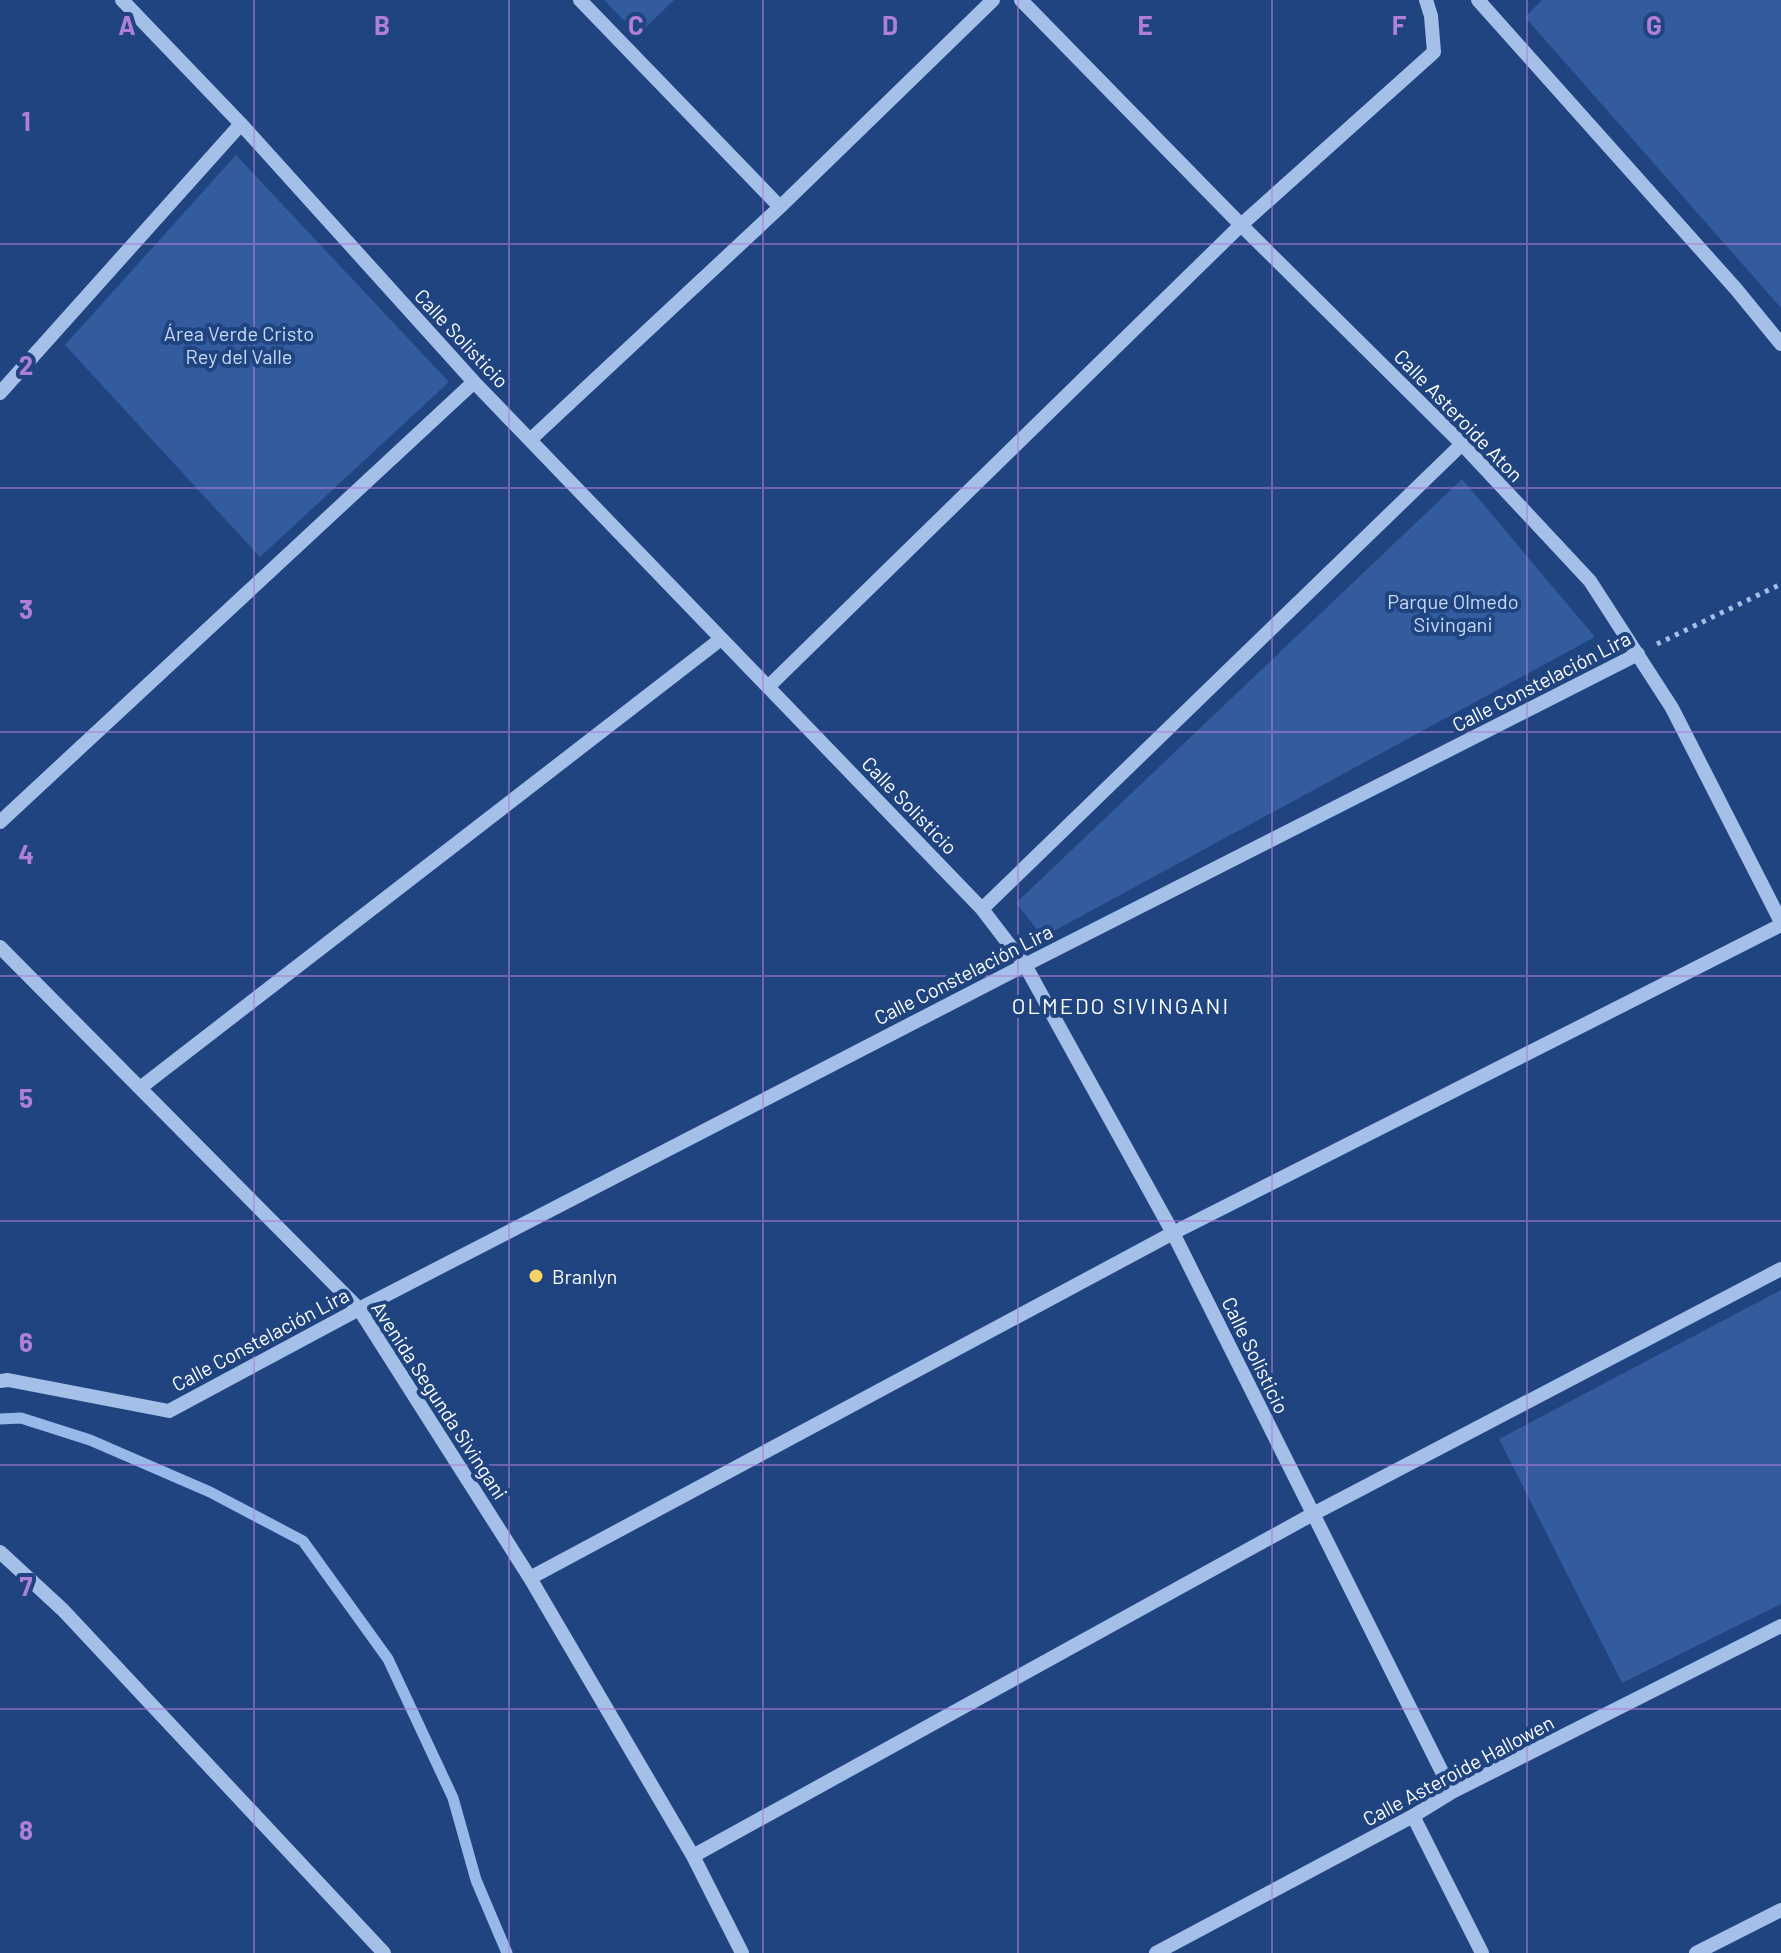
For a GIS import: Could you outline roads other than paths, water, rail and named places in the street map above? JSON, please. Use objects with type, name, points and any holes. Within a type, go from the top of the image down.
[{"type":"street","name":"Calle Solisticio","points":[[122,0],[241,124],[474,382],[982,909],[1025,965],[1173,1233],[1452,1792]]},
{"type":"street","points":[[580,0],[780,207]]},
{"type":"street","points":[[530,440],[780,207],[993,0]]},
{"type":"street","name":"Calle Asteroide Aton","points":[[1021,0],[1241,225],[1462,444],[1590,581],[1672,708],[1781,923]]},
{"type":"street","points":[[768,687],[1241,225],[1434,52],[1431,16],[1426,0]]},
{"type":"street","points":[[1483,1],[1569,105],[1736,289],[1781,344]]},
{"type":"street","points":[[0,393],[241,124]]},
{"type":"street","points":[[0,822],[474,382]]},
{"type":"street","points":[[982,909],[1462,444]]},
{"type":"street","points":[[140,1088],[721,639]]},
{"type":"street","name":"Calle Constelación Lira","points":[[0,1381],[169,1411],[359,1309],[1025,965],[1638,654]]},
{"type":"street","points":[[530,1578],[1173,1233],[1781,923]]},
{"type":"street","name":"Avenida Segunda Sivingani","points":[[0,947],[359,1309],[530,1578],[693,1856],[742,1953]]},
{"type":"street","points":[[693,1856],[1313,1514],[1781,1269]]},
{"type":"street","points":[[0,1552],[63,1610],[384,1953]]},
{"type":"street","name":"Calle Asteroide Hallowen","points":[[1156,1953],[1413,1816],[1452,1792],[1781,1626]]},
{"type":"street","points":[[1413,1816],[1482,1953]]},
{"type":"street","points":[[1696,1953],[1781,1910]]},
{"type":"waterway","points":[[0,1419],[21,1418],[90,1440],[210,1492],[303,1541],[388,1659],[453,1798],[476,1880],[507,1953]]},
{"type":"place","name":"Branlyn","points":[[536,1276]]},
{"type":"district","name":"OLMEDO SIVINGANI","points":[[1121,1005]]},
{"type":"park label","name":"Área Verde Cristo Rey del Valle","points":[[239,344]]},
{"type":"park label","name":"Parque Olmedo Sivingani","points":[[1453,612]]}]
